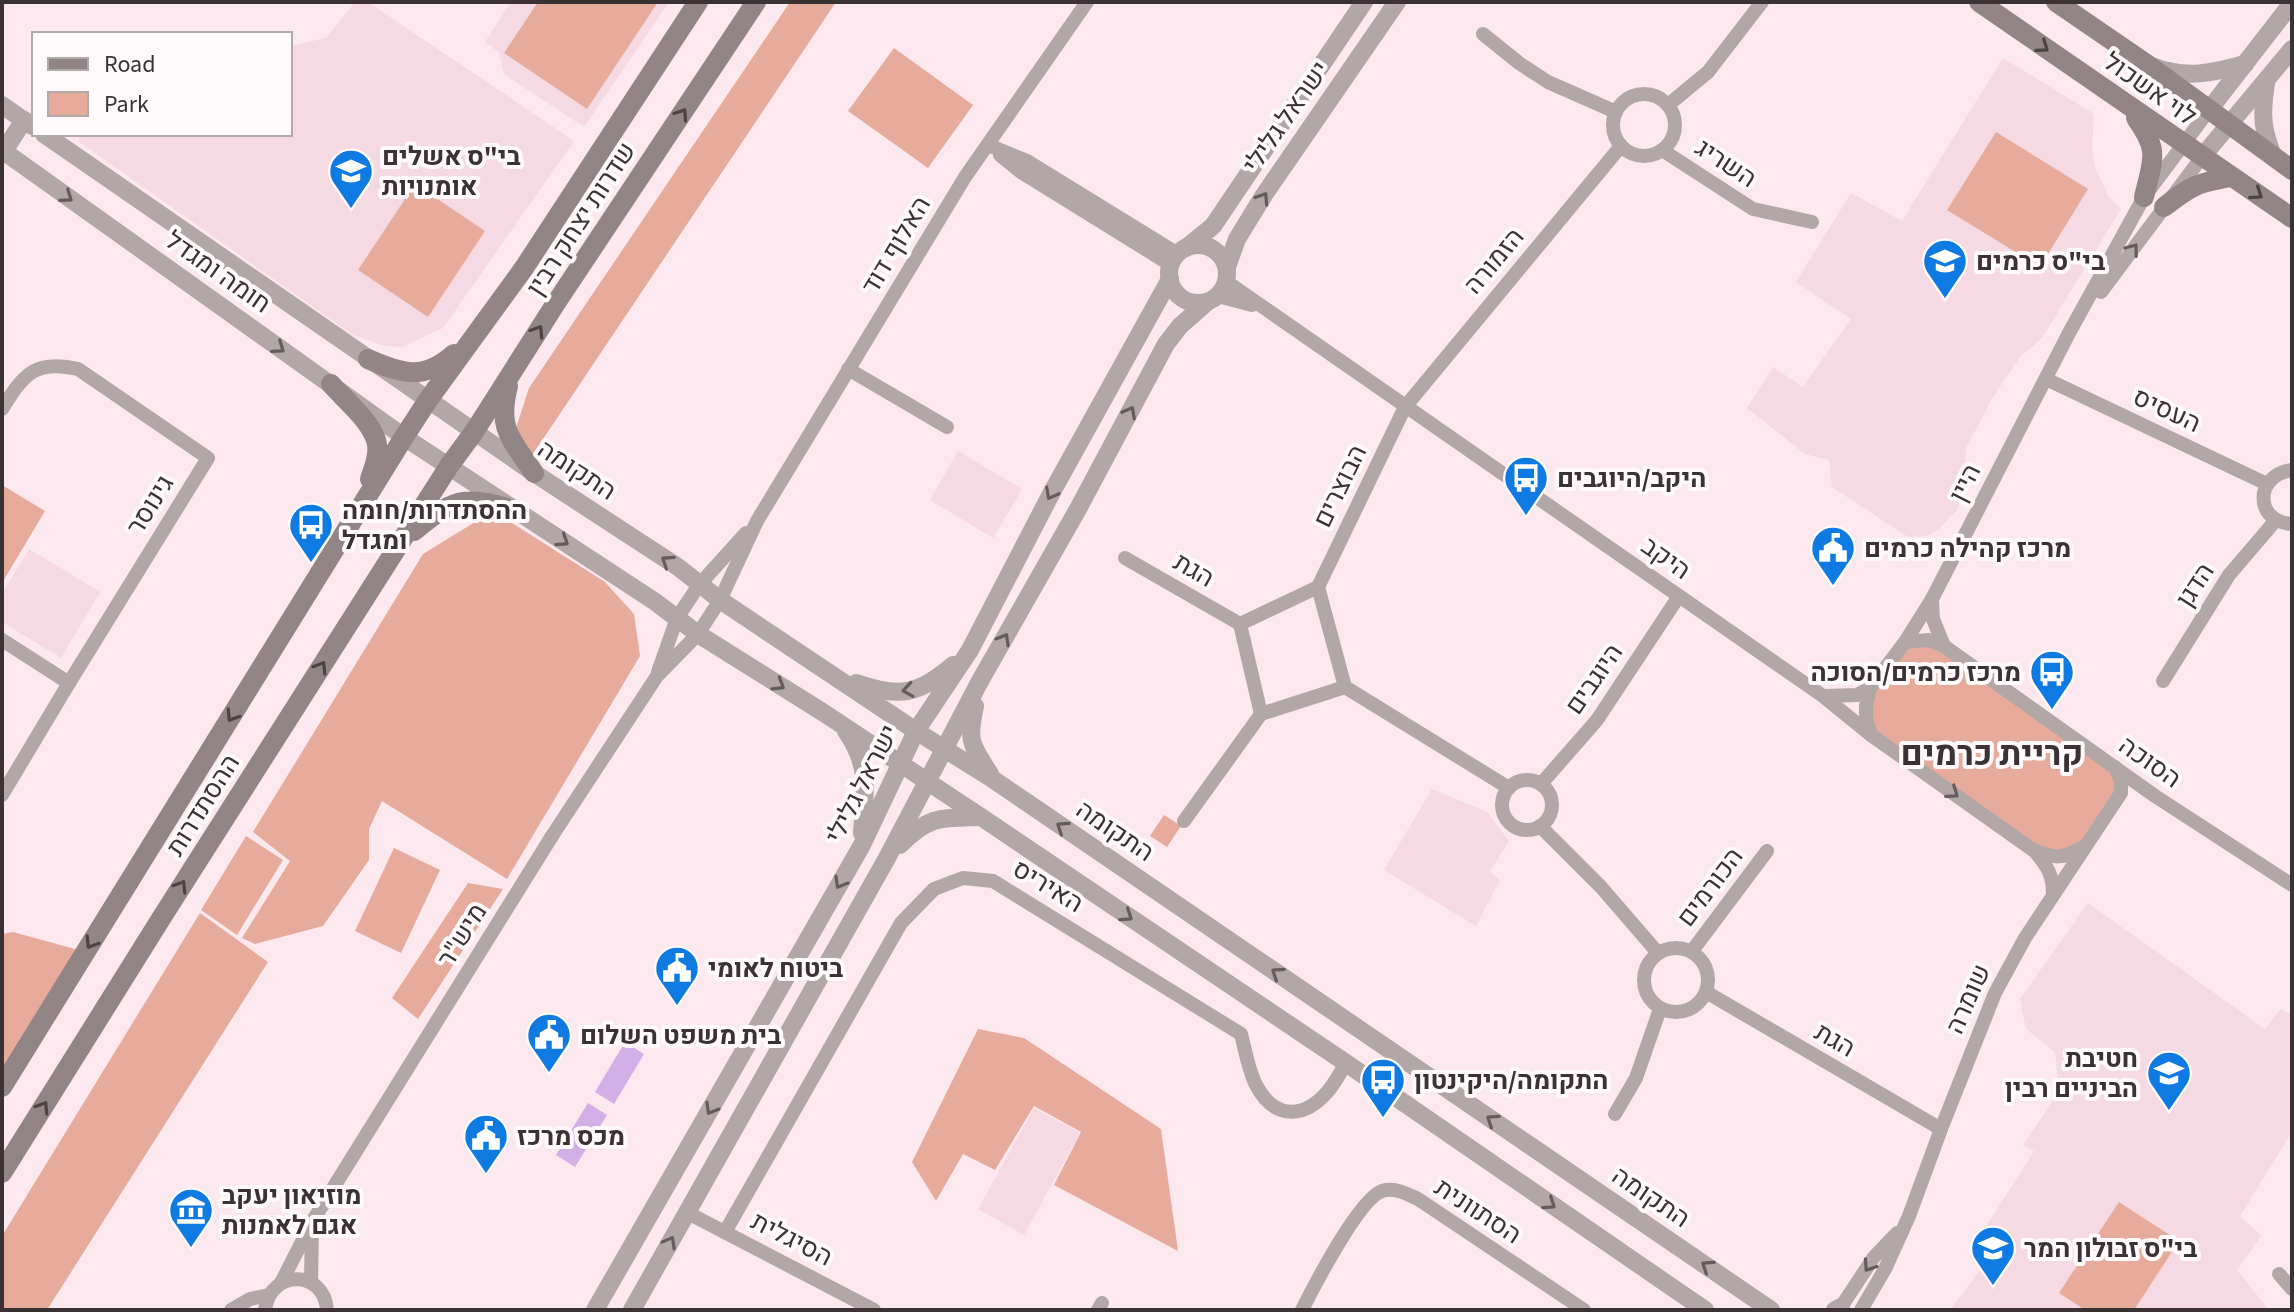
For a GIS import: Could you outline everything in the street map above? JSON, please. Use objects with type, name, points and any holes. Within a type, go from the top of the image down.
[{"type":"main road","name":"שדרות יצחק רבין","points":[[404,437],[524,268],[698,2]]},
{"type":"main road","name":"שדרות יצחק רבין","points":[[449,466],[756,2]]},
{"type":"main road","name":"לוי אשכול","points":[[1979,2],[2292,218]]},
{"type":"main road","name":"לוי אשכול","points":[[2056,2],[2292,170]]},
{"type":"main road","points":[[2126,105],[2150,137],[2153,154],[2144,197]]},
{"type":"main road","points":[[2164,207],[2199,183],[2231,177]]},
{"type":"main road","points":[[368,359],[396,371],[411,373],[427,370],[442,365],[475,335]]},
{"type":"main road","points":[[512,372],[503,415],[507,432],[534,473]]},
{"type":"main road","points":[[331,384],[365,421],[376,441],[377,458],[353,519]]},
{"type":"main road","name":"ההסתדרות","points":[[2,1087],[404,437]]},
{"type":"main road","name":"ההסתדרות","points":[[2,1173],[449,466]]},
{"type":"main road","points":[[401,541],[431,517],[459,502],[485,501],[520,512]]},
{"type":"street","name":"האלוף דוד","points":[[720,600],[757,521],[965,177],[1087,2]]},
{"type":"street","name":"ישראל גלילי","points":[[595,1310],[862,845],[916,731],[970,650],[1176,262],[1213,226],[1364,2]]},
{"type":"street","name":"ישראל גלילי","points":[[632,1310],[887,858],[980,681],[1078,509],[1166,344],[1219,287],[1237,239],[1264,195],[1397,2]]},
{"type":"street","points":[[1668,105],[1708,72],[1762,2]]},
{"type":"street","points":[[2209,110],[2292,3]]},
{"type":"street","points":[[1483,34],[1548,82],[1616,112]]},
{"type":"street","points":[[2202,157],[2292,49]]},
{"type":"street","points":[[2148,65],[2167,72],[2191,75],[2245,64]]},
{"type":"street","points":[[2267,81],[2262,121],[2274,158]]},
{"type":"street","points":[[1650,94],[1668,105],[1674,116],[1675,129],[1671,141],[1662,150],[1641,156],[1621,146],[1614,136],[1613,124],[1621,103],[1630,97],[1650,94]]},
{"type":"street","points":[[2,105],[29,124],[3,152]]},
{"type":"street","name":"היין","points":[[1870,688],[1905,642],[1932,599],[2069,333],[2144,197],[2209,110]]},
{"type":"street","name":"חומה ומגדל","points":[[47,136],[428,400]]},
{"type":"street","points":[[988,145],[1027,161],[1176,262]]},
{"type":"street","name":"הזמורה","points":[[1405,407],[1621,146]]},
{"type":"street","name":"השריג","points":[[1662,150],[1753,209],[1812,222]]},
{"type":"street","name":"חומה ומגדל","points":[[3,152],[404,437]]},
{"type":"street","name":"היין","points":[[2069,333],[2202,157]]},
{"type":"street","points":[[1202,245],[1211,248],[1223,259],[1219,287],[1196,304],[1179,296],[1173,288],[1176,262],[1202,245]]},
{"type":"street","name":"היקב","points":[[1219,287],[1267,311],[1823,696],[1871,735],[2033,850],[2053,878],[2053,895]]},
{"type":"street","name":"גינוסר","points":[[2,409],[15,388],[34,370],[58,364],[78,369],[208,458],[2,795]]},
{"type":"street","points":[[848,369],[947,427]]},
{"type":"street","name":"העסיס","points":[[2046,379],[2267,484]]},
{"type":"street","name":"התקומה","points":[[428,400],[678,567],[720,600],[994,780],[1771,1310]]},
{"type":"street","name":"הבוצרים","points":[[1318,587],[1405,407]]},
{"type":"street","points":[[404,437],[698,634],[981,817],[1705,1310]]},
{"type":"street","points":[[2292,470],[2274,476],[2267,484],[2264,500],[2265,508],[2276,520],[2292,524]]},
{"type":"street","name":"הדגן","points":[[2163,681],[2229,575],[2276,520]]},
{"type":"street","name":"האלוף דוד","points":[[677,618],[699,585],[757,521]]},
{"type":"street","name":"הגת","points":[[1125,558],[1240,624]]},
{"type":"street","points":[[1261,714],[1240,624],[1318,587],[1345,687],[1509,788]]},
{"type":"street","name":"היוגבים","points":[[1541,784],[1597,720],[1679,596]]},
{"type":"street","points":[[1932,599],[1933,619],[1944,646]]},
{"type":"street","name":"מיש\"ר","points":[[269,1295],[281,1283],[312,1222],[552,836],[657,676],[698,634],[720,600]]},
{"type":"street","name":"מיש\"ר","points":[[657,676],[677,618]]},
{"type":"street","points":[[2,640],[69,683]]},
{"type":"street","name":"הסוכה","points":[[1905,642],[1929,640],[1944,646],[2155,796],[2289,878]]},
{"type":"street","points":[[835,676],[880,691],[909,691],[933,682],[970,650]]},
{"type":"street","points":[[980,681],[970,725],[972,746],[994,780]]},
{"type":"street","points":[[1184,821],[1261,714],[1345,687]]},
{"type":"street","points":[[1823,696],[1857,695],[1870,688]]},
{"type":"street","points":[[1870,688],[1866,719],[1871,735]]},
{"type":"street","points":[[829,716],[848,733],[865,773],[862,845]]},
{"type":"street","name":"שומרה","points":[[1861,1310],[1885,1269],[1909,1216],[1995,993],[2025,938],[2121,793],[2121,781],[2115,767]]},
{"type":"street","points":[[1521,780],[1541,784],[1551,797],[1551,813],[1540,826],[1525,830],[1511,824],[1502,802],[1509,788],[1521,780]]},
{"type":"street","points":[[2112,809],[2133,796],[2155,796]]},
{"type":"street","points":[[887,858],[925,823],[940,818],[981,817]]},
{"type":"street","points":[[1540,826],[1601,887],[1658,953]]},
{"type":"street","name":"היקב","points":[[2033,850],[2052,857],[2066,857],[2084,847]]},
{"type":"street","name":"הכורמים","points":[[1692,951],[1767,851]]},
{"type":"street","name":"האיריס","points":[[725,1232],[901,923],[934,889],[963,878],[993,881],[1241,1034],[1254,1081],[1272,1107],[1291,1113],[1313,1105],[1328,1091],[1346,1063]]},
{"type":"street","points":[[1675,947],[1692,951],[1708,973],[1706,992],[1692,1008],[1682,1012],[1660,1009],[1652,1002],[1643,982],[1650,961],[1658,953],[1675,947]]},
{"type":"street","name":"הגת","points":[[1706,992],[1941,1129]]},
{"type":"street","points":[[1615,1114],[1636,1078],[1660,1009]]},
{"type":"street","name":"הסתוונית","points":[[1302,1310],[1362,1208],[1380,1191],[1396,1190],[1418,1199],[1567,1305],[1584,1310]]},
{"type":"street","name":"הסיגלית","points":[[686,1212],[874,1310]]},
{"type":"street","points":[[311,1282],[312,1222]]},
{"type":"street","name":"שומרה","points":[[1839,1309],[1874,1257],[1903,1227]]},
{"type":"street","points":[[2279,1274],[2292,1289]]},
{"type":"street","points":[[281,1283],[291,1279],[311,1282],[324,1296],[327,1310]]},
{"type":"street","points":[[231,1310],[250,1299],[269,1295],[265,1310]]},
{"type":"street","points":[[238,1310],[244,1310]]},
{"type":"shaded area","name":"בי\"ס אשלים אומנויות","points":[[355,2],[368,2],[574,141],[443,328],[402,347],[381,345],[353,335],[78,141],[82,136],[292,136],[292,46],[326,38]]},
{"type":"shaded area","points":[[511,2],[669,2],[584,127],[504,74],[499,52],[485,42]]},
{"type":"shaded area","name":"בי\"ס כרמים","points":[[2003,58],[2094,114],[2092,147],[2096,170],[2109,197],[2121,209],[2042,338],[2020,357],[1993,397],[1966,448],[1965,479],[1958,509],[1940,528],[1927,536],[1908,537],[1832,487],[1829,460],[1805,454],[1747,408],[1773,367],[1803,387],[1851,319],[1796,282],[1851,193],[1902,221]]},
{"type":"shaded area","points":[[958,451],[1022,489],[993,538],[930,500]]},
{"type":"shaded area","points":[[29,549],[100,592],[61,658],[2,622],[2,594]]},
{"type":"shaded area","points":[[1432,789],[1487,812],[1509,841],[1490,871],[1500,880],[1476,926],[1384,870]]},
{"type":"shaded area","name":"חטיבת הביניים רבין","points":[[2088,903],[2265,1029],[2281,1009],[2292,1016],[2292,1132],[2240,1216],[2261,1236],[2237,1270],[2269,1310],[1950,1310],[1984,1265],[1984,1230],[2034,1151],[2023,1145],[2059,1092],[2055,1052],[2026,1029],[2020,999]]},
{"type":"shaded area","points":[[625,1042],[644,1054],[614,1104],[595,1092]]},
{"type":"shaded area","points":[[588,1103],[607,1115],[575,1167],[556,1155]]},
{"type":"shaded area","points":[[1034,1108],[1080,1133],[1024,1235],[978,1209]]},
{"type":"green space","points":[[538,2],[658,2],[587,109],[504,53]]},
{"type":"green space","points":[[790,2],[836,2],[531,457],[514,434],[529,388]]},
{"type":"green space","points":[[894,48],[973,105],[928,168],[848,111]]},
{"type":"green space","points":[[1996,132],[2088,189],[2040,267],[1947,210]]},
{"type":"green space","points":[[415,184],[485,231],[428,317],[358,270]]},
{"type":"green space","points":[[2,485],[45,511],[2,583]]},
{"type":"green space","points":[[493,511],[605,582],[634,614],[640,656],[507,879],[382,801],[369,829],[369,860],[323,926],[255,944],[242,938],[290,861],[253,832],[423,554]]},
{"type":"green space","points":[[1929,640],[2115,767],[2121,781],[2084,847],[2052,857],[1871,735],[1866,706],[1905,642]]},
{"type":"green space","points":[[1164,815],[1181,826],[1167,847],[1150,836]]},
{"type":"green space","points":[[246,836],[283,860],[237,935],[201,910]]},
{"type":"green space","points":[[394,848],[440,870],[401,953],[355,931]]},
{"type":"green space","points":[[468,883],[503,889],[418,1019],[392,998]]},
{"type":"green space","points":[[200,913],[268,962],[47,1310],[2,1310],[2,1236]]},
{"type":"green space","points":[[13,932],[82,951],[2,1076],[2,934]]},
{"type":"green space","points":[[978,1029],[1024,1038],[1161,1129],[1178,1251],[1054,1185],[1081,1132],[1034,1106],[995,1170],[963,1154],[936,1201],[912,1162]]},
{"type":"green space","points":[[2119,1202],[2179,1241],[2134,1310],[2085,1310],[2059,1293]]},
{"type":"place","name":"בי\"ס אשלים אומנויות","points":[[351,210]]},
{"type":"place","name":"בי\"ס כרמים","points":[[1945,300]]},
{"type":"place","name":"היקב/היוגבים","points":[[1526,517]]},
{"type":"place","name":"ההסתדרות/חומה ומגדל","points":[[311,564]]},
{"type":"place","name":"מרכז קהילה כרמים","points":[[1833,587]]},
{"type":"place","name":"מרכז כרמים/הסוכה","points":[[2052,711]]},
{"type":"place","name":"ביטוח לאומי","points":[[677,1007]]},
{"type":"place","name":"בית משפט השלום","points":[[549,1074]]},
{"type":"place","name":"חטיבת הביניים רבין","points":[[2169,1112]]},
{"type":"place","name":"התקומה/היקינטון","points":[[1383,1119]]},
{"type":"place","name":"מכס מרכז","points":[[486,1175]]},
{"type":"place","name":"מוזיאון יעקב אגם לאמנות","points":[[191,1249]]},
{"type":"place","name":"בי\"ס זבולון המר","points":[[1993,1287]]},
{"type":"district","name":"קריית כרמים","points":[[1992,754]]}]
